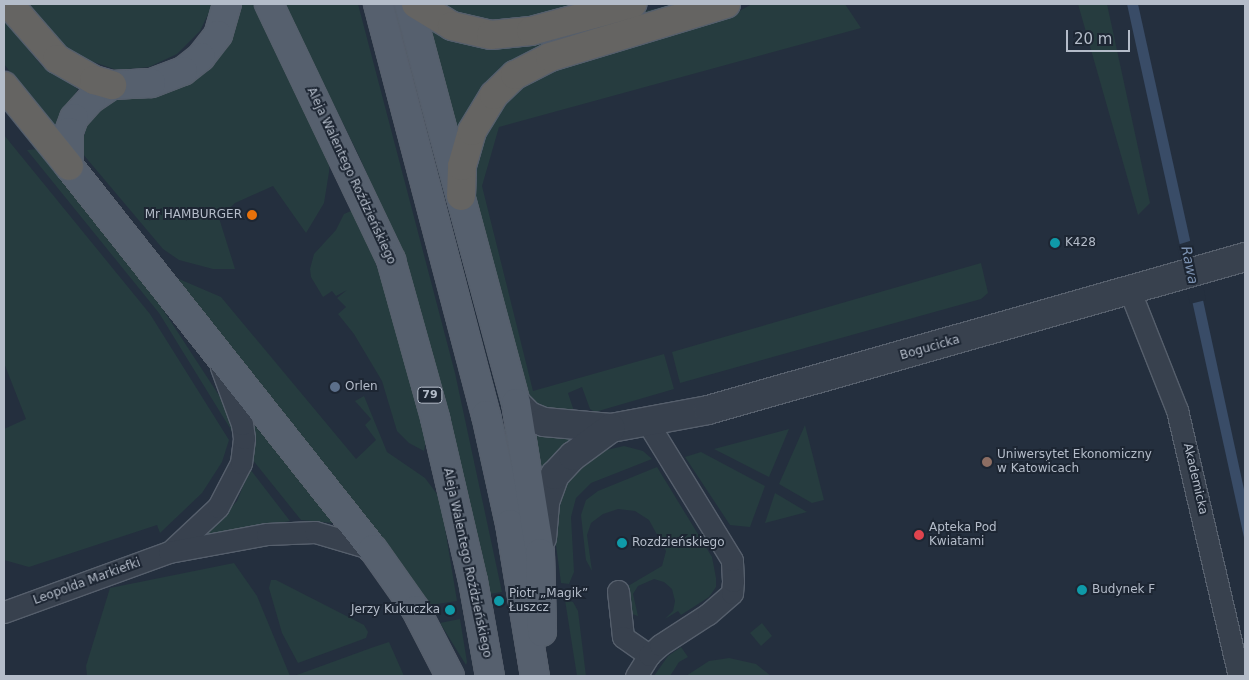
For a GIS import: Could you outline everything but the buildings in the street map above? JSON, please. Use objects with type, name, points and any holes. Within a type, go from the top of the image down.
[{"type":"highway","points":[[9,4],[57,59],[94,80],[112,85]]},
{"type":"highway","points":[[416,4],[452,26],[491,35],[531,31],[632,4]]},
{"type":"highway","points":[[461,196],[462,166],[472,130],[494,95],[515,75],[550,56],[726,4]]},
{"type":"highway","points":[[4,86],[69,166]]},
{"type":"main road","points":[[227,4],[218,34],[201,57],[183,71],[151,83],[112,85],[91,99],[74,118],[69,132],[69,166],[134,244],[214,351],[373,549],[416,610],[450,676]]},
{"type":"main road","name":"Aleja Walentego Roździeńskiego","points":[[269,4],[392,260],[435,418],[473,581],[490,676]]},
{"type":"main road","points":[[378,4],[486,415],[510,524],[535,676]]},
{"type":"main road","points":[[409,4],[516,404],[540,553],[543,676]]},
{"type":"street","name":"Bogucicka","points":[[516,404],[529,416],[544,422],[612,428],[708,410],[1233,260]]},
{"type":"street","name":"Akademicka","points":[[1129,289],[1182,424],[1239,676]]},
{"type":"street","name":"Leopolda Markiefki","points":[[170,552],[218,507],[232,484],[243,454],[244,438],[239,413],[214,351]]},
{"type":"street","points":[[636,676],[649,654],[708,614],[732,593],[733,581],[732,560],[647,422]]},
{"type":"street","name":"Bogucicka","points":[[540,553],[545,502],[555,475],[573,456],[612,428]]},
{"type":"street","name":"Leopolda Markiefki","points":[[4,612],[170,552],[285,531],[327,534],[373,549]]},
{"type":"street","points":[[618,591],[623,636],[649,654]]},
{"type":"green space","points":[[26,4],[213,4],[200,31],[177,54],[149,67],[117,70],[70,54]]},
{"type":"green space","points":[[240,4],[253,4],[330,159],[329,172],[324,203],[306,233],[273,186],[235,203],[219,218],[235,269],[213,269],[179,260],[163,249],[82,153],[81,147],[89,117],[110,99],[137,97]]},
{"type":"green space","points":[[284,4],[358,4],[455,373],[502,592],[489,594],[440,384],[408,271],[360,158]]},
{"type":"green space","points":[[436,4],[586,4],[504,23],[468,18]]},
{"type":"green space","points":[[673,4],[692,4],[569,38],[459,140],[426,24],[439,31],[634,14]]},
{"type":"green space","points":[[752,4],[845,4],[861,28],[499,127],[482,186],[533,391],[664,354],[674,389],[595,412],[590,409],[582,387],[568,393],[574,411],[562,418],[529,403],[486,263],[470,172],[497,105],[541,71],[734,14]]},
{"type":"green space","points":[[1078,4],[1107,4],[1150,203],[1138,215]]},
{"type":"green space","points":[[4,20],[42,66],[78,89],[57,125],[52,126],[4,64]]},
{"type":"green space","points":[[4,135],[150,314],[229,440],[222,462],[202,493],[160,533],[157,525],[29,567],[4,560],[4,429],[26,419],[4,363]]},
{"type":"green space","points":[[39,149],[160,305],[222,400],[233,433],[159,313],[27,150]]},
{"type":"green space","points":[[351,211],[356,212],[382,280],[404,352],[422,419],[426,441],[424,451],[409,443],[397,431],[382,381],[354,334],[338,314],[346,307],[337,298],[347,290],[336,296],[332,291],[323,297],[311,277],[310,269],[314,254],[336,230],[344,214]]},
{"type":"green space","points":[[981,263],[988,293],[981,299],[680,383],[672,352]]},
{"type":"green space","points":[[179,279],[221,297],[356,459],[376,440],[365,425],[371,419],[355,401],[364,396],[387,452],[425,478],[437,494],[443,516],[457,601],[430,605],[176,281]]},
{"type":"green space","points":[[252,422],[334,520],[332,523],[301,520],[252,459]]},
{"type":"green space","points":[[805,425],[824,500],[812,503],[779,484]]},
{"type":"green space","points":[[789,429],[769,477],[714,449]]},
{"type":"green space","points":[[531,432],[554,437],[582,435],[541,477]]},
{"type":"green space","points":[[624,446],[643,451],[652,459],[591,483],[576,498],[571,517],[574,572],[569,584],[561,583],[553,523],[560,484],[594,453]]},
{"type":"green space","points":[[701,452],[765,486],[750,527],[730,525],[685,457]]},
{"type":"green space","points":[[657,467],[712,557],[716,578],[716,587],[709,597],[681,615],[678,611],[665,619],[673,611],[675,601],[672,589],[664,582],[654,579],[638,586],[633,594],[638,616],[632,614],[629,607],[628,586],[662,566],[666,551],[649,520],[635,511],[618,509],[603,514],[591,523],[587,535],[592,571],[586,560],[581,515],[586,500],[598,491]]},
{"type":"green space","points":[[250,469],[290,521],[203,538],[237,501]]},
{"type":"green space","points":[[775,493],[807,512],[765,523]]},
{"type":"green space","points":[[234,563],[257,596],[290,676],[87,676],[86,666],[110,588]]},
{"type":"green space","points":[[271,580],[276,580],[364,625],[368,632],[366,638],[298,663],[282,633],[269,588]]},
{"type":"green space","points":[[565,600],[573,602],[578,611],[586,676],[577,676]]},
{"type":"green space","points":[[460,619],[467,662],[466,665],[440,623]]},
{"type":"green space","points":[[762,623],[772,636],[761,646],[750,633]]},
{"type":"green space","points":[[389,642],[404,676],[294,676],[371,648]]},
{"type":"green space","points":[[681,647],[688,657],[679,662],[670,676],[654,676],[668,656]]},
{"type":"green space","points":[[729,658],[756,664],[771,676],[686,676],[709,661]]},
{"type":"water","name":"Rawa","points":[[1127,4],[1138,4],[1190,240],[1245,494],[1245,542]]},
{"type":"pier","points":[[1193,240],[1206,300],[1190,304],[1177,245]]},
{"type":"place","name":"Mr HAMBURGER","points":[[252,215]]},
{"type":"place","name":"K428","points":[[1055,243]]},
{"type":"place","name":"Orlen","points":[[335,387]]},
{"type":"place","name":"Uniwersytet Ekonomiczny w Katowicach","points":[[987,462]]},
{"type":"place","name":"Apteka Pod Kwiatami","points":[[919,535]]},
{"type":"place","name":"Rozdzieńskiego","points":[[622,543]]},
{"type":"place","name":"Budynek F","points":[[1082,590]]},
{"type":"place","name":"Piotr „Magik” Łuszcz","points":[[499,601]]},
{"type":"place","name":"Jerzy Kukuczka","points":[[450,610]]}]
